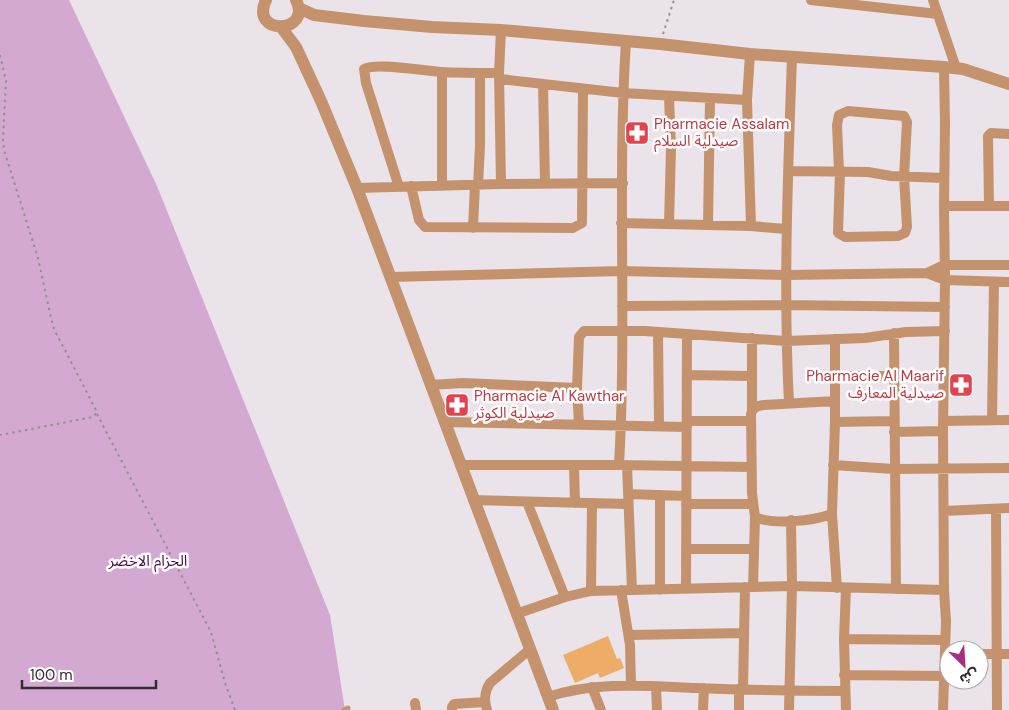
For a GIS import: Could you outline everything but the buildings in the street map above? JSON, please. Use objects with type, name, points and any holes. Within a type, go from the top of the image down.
[{"type":"street","points":[[811,0],[938,14]]},
{"type":"street","points":[[844,639],[945,640],[943,426],[945,307],[944,178],[945,125],[950,68],[933,0]]},
{"type":"street","points":[[263,2],[263,12],[269,23],[288,24],[314,15],[432,27],[501,30],[750,54],[950,68],[986,75],[1009,84]]},
{"type":"street","points":[[288,24],[296,18],[297,4],[314,15]]},
{"type":"street","points":[[288,24],[296,47],[321,101],[357,188],[553,710]]},
{"type":"street","points":[[501,30],[499,76],[501,184]]},
{"type":"street","points":[[626,41],[623,93],[621,223],[622,425],[623,465],[628,499],[626,590],[631,686]]},
{"type":"street","points":[[750,54],[747,100],[751,226]]},
{"type":"street","points":[[789,403],[785,305],[792,57]]},
{"type":"street","points":[[399,187],[366,83],[364,69],[369,66],[442,72],[480,72],[543,84],[623,93],[747,100]]},
{"type":"street","points":[[442,72],[442,186]]},
{"type":"street","points":[[473,228],[480,146],[480,72]]},
{"type":"street","points":[[543,84],[545,183]]},
{"type":"street","points":[[411,186],[419,220],[425,227],[573,228],[582,223],[583,89]]},
{"type":"street","points":[[669,96],[671,148],[669,224]]},
{"type":"street","points":[[708,225],[710,98]]},
{"type":"street","points":[[848,111],[902,114],[907,122],[904,177],[907,227],[905,233],[898,236],[841,236],[838,233],[839,171],[837,125],[840,115],[848,111]]},
{"type":"street","points":[[989,206],[988,136],[991,133],[1009,134]]},
{"type":"street","points":[[788,171],[868,172],[891,176],[944,178]]},
{"type":"street","points":[[357,188],[623,182]]},
{"type":"street","points":[[944,206],[1009,206]]},
{"type":"street","points":[[621,223],[751,226],[786,229]]},
{"type":"street","points":[[927,273],[944,265],[1009,265]]},
{"type":"street","points":[[390,278],[621,271],[786,274],[927,273],[945,280],[1009,282]]},
{"type":"street","points":[[992,420],[994,282]]},
{"type":"street","points":[[622,306],[785,305],[945,307]]},
{"type":"street","points":[[579,424],[577,388],[579,337],[584,332],[658,332],[786,341],[865,338],[894,333],[944,331]]},
{"type":"street","points":[[658,332],[659,426]]},
{"type":"street","points":[[894,333],[896,589]]},
{"type":"street","points":[[686,589],[687,334]]},
{"type":"street","points":[[739,710],[744,633],[754,549],[755,517],[751,467],[752,338]]},
{"type":"street","points":[[835,339],[832,514],[842,588],[846,710]]},
{"type":"street","points":[[687,375],[752,376]]},
{"type":"street","points":[[835,376],[893,376]]},
{"type":"street","points":[[430,385],[463,383],[577,388]]},
{"type":"street","points":[[752,410],[764,405],[835,401]]},
{"type":"street","points":[[894,432],[992,420],[1009,420]]},
{"type":"street","points":[[444,422],[659,426],[751,421]]},
{"type":"street","points":[[835,422],[894,421]]},
{"type":"street","points":[[460,465],[751,467]]},
{"type":"street","points":[[574,465],[575,503]]},
{"type":"street","points":[[833,465],[894,469],[1009,468]]},
{"type":"street","points":[[473,500],[592,503],[660,495],[686,500],[753,504]]},
{"type":"street","points":[[660,495],[660,590]]},
{"type":"street","points":[[528,502],[565,597]]},
{"type":"street","points":[[591,591],[592,503]]},
{"type":"street","points":[[944,511],[1009,508]]},
{"type":"street","points":[[996,509],[997,710]]},
{"type":"street","points":[[755,517],[766,520],[791,520],[815,519],[832,514]]},
{"type":"street","points":[[789,710],[792,586],[791,520]]},
{"type":"street","points":[[686,549],[754,549]]},
{"type":"street","points":[[516,614],[565,597],[591,591],[792,586],[944,590]]},
{"type":"street","points":[[629,635],[744,633]]},
{"type":"street","points":[[452,710],[454,704],[459,702],[486,706],[486,689],[490,683],[530,650]]},
{"type":"street","points":[[989,654],[1009,654]]},
{"type":"street","points":[[844,675],[939,676]]},
{"type":"street","points":[[548,697],[570,690],[592,687],[631,686],[845,691]]},
{"type":"street","points":[[656,686],[657,710]]},
{"type":"street","points":[[592,687],[601,710]]},
{"type":"street","points":[[703,710],[704,688]]},
{"type":"street","points":[[943,710],[944,690]]},
{"type":"path","points":[[660,44],[674,0]]},
{"type":"path","points":[[0,55],[6,81],[3,138],[7,163],[38,258],[54,330],[211,632],[234,710]]},
{"type":"path","points":[[0,435],[92,417],[97,414]]},
{"type":"green space","name":"الحزام الاخضر","points":[[0,0],[69,0],[157,186],[330,615],[345,710],[0,710]]},
{"type":"place","name":"Pharmacie Assalam صيدلية السلام","points":[[637,133]]},
{"type":"place","name":"Pharmacie Al Maarif صيدلية المعارف","points":[[961,385]]},
{"type":"place","name":"Pharmacie Al Kawthar صيدلية الكوثر","points":[[457,405]]}]
